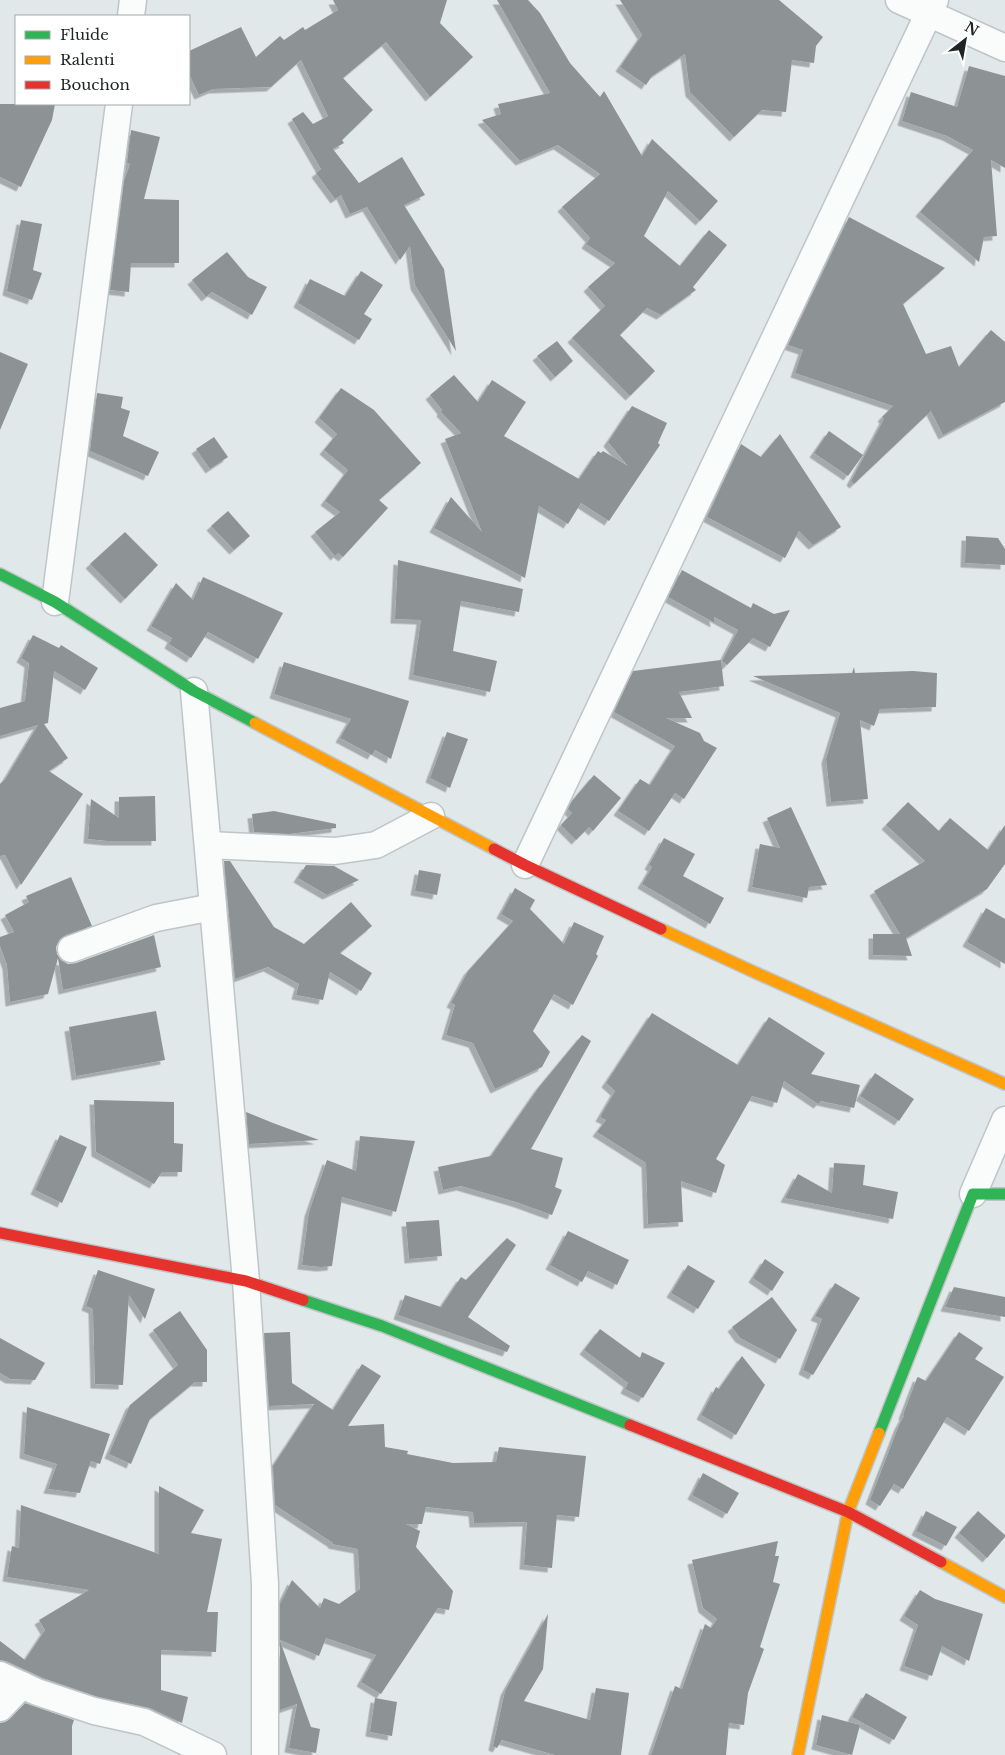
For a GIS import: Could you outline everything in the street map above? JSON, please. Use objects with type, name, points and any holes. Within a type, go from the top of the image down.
[{"type":"street","points":[[130,15],[133,0]]},
{"type":"street","points":[[899,0],[932,7],[1005,48]]},
{"type":"street","points":[[525,865],[932,7]]},
{"type":"street","points":[[55,602],[119,105]]},
{"type":"street","points":[[0,574],[55,602],[194,691],[525,865],[754,972],[1005,1084]]},
{"type":"street","points":[[194,691],[246,1281],[265,1584],[265,1755]]},
{"type":"street","points":[[208,845],[334,851],[376,845],[431,816]]},
{"type":"street","points":[[71,948],[156,918],[213,908]]},
{"type":"street","points":[[798,1755],[848,1512],[973,1194],[1005,1120]]},
{"type":"street","points":[[973,1194],[1005,1194]]},
{"type":"street","points":[[0,1233],[246,1281],[382,1326],[848,1512],[1005,1597]]},
{"type":"street","points":[[0,1708],[11,1680],[37,1692],[94,1711],[144,1722],[213,1755]]},
{"type":"building","points":[[333,0],[447,0],[440,23],[473,57],[430,97],[386,42],[343,78],[373,110],[342,140],[344,143],[333,149],[359,183],[402,157],[425,195],[404,205],[444,269],[456,351],[415,285],[410,246],[400,260],[367,207],[350,214],[341,195],[335,199],[316,173],[321,169],[292,119],[303,112],[313,124],[328,116],[301,60],[271,87],[213,89],[199,95],[190,76],[190,51],[241,27],[256,57],[280,36],[284,40],[303,27],[305,30],[338,10]]},
{"type":"building","points":[[497,0],[528,0],[540,13],[570,63],[600,97],[604,91],[642,156],[652,139],[718,201],[700,221],[668,191],[644,236],[680,266],[709,230],[727,245],[693,287],[696,290],[661,315],[647,308],[620,335],[655,371],[630,396],[572,338],[605,306],[588,287],[615,263],[586,244],[590,238],[562,207],[600,174],[558,145],[520,161],[482,120],[501,114],[498,104],[550,93]]},
{"type":"building","points":[[620,0],[779,0],[823,37],[816,46],[814,63],[792,60],[786,112],[762,110],[734,137],[690,92],[685,54],[652,76],[646,85],[620,67],[642,35]]},
{"type":"building","points":[[969,66],[1005,76],[1005,168],[991,160],[997,236],[984,237],[979,262],[920,212],[973,150],[947,136],[902,121],[911,92],[957,107]]},
{"type":"building","points":[[0,104],[55,105],[52,120],[21,187],[0,177]]},
{"type":"building","points":[[131,130],[160,137],[144,199],[179,200],[179,263],[131,263],[129,292],[110,290],[124,181],[130,164],[127,163]]},
{"type":"building","points":[[849,217],[945,268],[903,304],[926,354],[951,346],[959,367],[991,330],[1005,342],[1005,402],[943,435],[931,411],[854,484],[851,481],[884,419],[882,417],[893,406],[795,373],[803,350],[788,345]]},
{"type":"building","points":[[21,220],[42,224],[33,270],[42,273],[32,300],[7,291]]},
{"type":"building","points":[[227,252],[248,277],[267,287],[252,315],[212,292],[206,297],[192,280]]},
{"type":"building","points":[[361,271],[383,285],[364,314],[372,319],[359,340],[298,303],[310,279],[345,296]]},
{"type":"building","points":[[557,341],[573,361],[555,377],[537,356]]},
{"type":"building","points":[[0,352],[28,364],[0,430]]},
{"type":"building","points":[[454,375],[478,402],[492,380],[526,402],[504,436],[579,479],[598,451],[601,453],[603,451],[628,466],[608,442],[632,406],[667,423],[658,443],[660,445],[609,521],[581,503],[568,524],[539,506],[525,578],[434,528],[451,497],[482,532],[445,439],[461,433],[441,412],[442,410],[430,395]]},
{"type":"building","points":[[341,388],[374,410],[421,463],[379,500],[388,508],[343,557],[338,553],[335,556],[315,532],[340,512],[325,501],[348,470],[324,450],[337,434],[319,418]]},
{"type":"building","points":[[97,393],[123,397],[121,408],[130,411],[123,436],[159,452],[148,476],[90,451]]},
{"type":"building","points":[[829,431],[863,455],[848,476],[814,453]]},
{"type":"building","points":[[780,434],[841,527],[813,545],[799,531],[785,558],[707,517],[741,444],[761,457]]},
{"type":"building","points":[[214,437],[228,457],[210,469],[196,449]]},
{"type":"building","points":[[228,511],[250,536],[234,550],[211,526]]},
{"type":"building","points":[[125,532],[158,565],[125,599],[90,564]]},
{"type":"building","points":[[966,536],[998,538],[1005,549],[1005,565],[965,563]]},
{"type":"building","points":[[398,560],[523,589],[519,612],[461,601],[453,651],[497,661],[490,692],[413,675],[421,620],[395,619]]},
{"type":"building","points":[[682,570],[751,608],[753,603],[774,614],[790,610],[770,647],[753,638],[727,665],[722,661],[738,630],[714,617],[715,623],[668,597]]},
{"type":"building","points":[[203,577],[283,613],[258,659],[208,632],[191,658],[169,644],[172,638],[151,626],[176,583],[193,600]]},
{"type":"building","points":[[33,635],[59,648],[61,645],[98,668],[85,690],[54,671],[48,723],[44,724],[68,758],[49,771],[83,794],[21,885],[5,855],[0,856],[0,784],[6,778],[38,725],[0,736],[0,708],[25,701],[29,663],[21,658]]},
{"type":"building","points":[[721,660],[724,686],[679,692],[692,718],[666,718],[700,733],[704,741],[717,748],[684,799],[675,793],[649,831],[618,811],[640,779],[650,785],[675,746],[614,712],[633,671]]},
{"type":"building","points":[[284,662],[409,701],[391,759],[375,750],[372,755],[340,738],[351,719],[274,694]]},
{"type":"building","points":[[854,667],[855,673],[913,671],[937,673],[936,707],[880,709],[874,726],[860,720],[868,799],[831,802],[826,759],[840,713],[753,676],[852,673]]},
{"type":"building","points":[[447,732],[468,739],[450,788],[430,778]]},
{"type":"building","points":[[594,775],[621,798],[593,831],[589,827],[576,840],[561,825],[572,813],[568,809],[572,801]]},
{"type":"building","points":[[155,796],[156,841],[88,839],[91,799],[119,818],[119,797]]},
{"type":"building","points":[[908,802],[939,831],[950,818],[988,850],[1005,825],[1005,864],[987,889],[906,938],[912,956],[873,955],[873,934],[900,934],[874,891],[925,861],[886,825]]},
{"type":"building","points":[[791,807],[827,885],[809,887],[807,898],[752,887],[760,844],[780,848],[767,818]]},
{"type":"building","points":[[274,811],[336,824],[336,828],[289,834],[254,832],[252,814]]},
{"type":"building","points":[[664,838],[695,854],[683,876],[724,898],[710,924],[642,884],[652,867],[649,865]]},
{"type":"building","points":[[224,861],[230,861],[274,927],[304,944],[351,902],[372,926],[340,953],[372,973],[361,991],[330,972],[323,1000],[296,995],[299,984],[268,967],[235,979]]},
{"type":"building","points":[[306,865],[334,866],[359,880],[327,895],[298,878]]},
{"type":"building","points":[[419,870],[441,874],[437,895],[415,891]]},
{"type":"building","points":[[71,877],[92,926],[60,939],[56,947],[57,954],[61,960],[68,964],[76,963],[154,935],[161,967],[63,990],[58,958],[48,994],[10,1002],[7,965],[0,946],[0,937],[14,932],[5,915],[29,902],[26,896]]},
{"type":"building","points":[[515,888],[535,900],[530,909],[564,944],[574,922],[604,936],[596,954],[598,956],[573,1005],[554,994],[533,1031],[550,1052],[542,1067],[495,1089],[473,1043],[446,1035],[455,1005],[451,1003],[468,971],[513,921],[501,914]]},
{"type":"building","points":[[986,908],[1005,919],[1005,964],[967,942]]},
{"type":"building","points":[[156,1011],[165,1060],[76,1076],[69,1027]]},
{"type":"building","points":[[652,1013],[738,1065],[769,1017],[825,1053],[811,1074],[860,1085],[854,1108],[821,1101],[818,1104],[784,1081],[777,1103],[752,1096],[716,1159],[725,1165],[716,1193],[681,1181],[683,1222],[648,1224],[646,1163],[597,1132],[606,1120],[600,1117],[615,1091],[606,1083]]},
{"type":"building","points":[[582,1035],[591,1041],[531,1149],[563,1158],[555,1187],[562,1190],[552,1215],[461,1186],[443,1190],[438,1167],[491,1156],[539,1087]]},
{"type":"building","points":[[875,1073],[914,1099],[899,1121],[860,1096]]},
{"type":"building","points":[[94,1100],[174,1102],[174,1143],[183,1144],[182,1172],[162,1172],[154,1184],[96,1152]]},
{"type":"building","points":[[246,1112],[273,1123],[319,1140],[249,1144]]},
{"type":"building","points":[[60,1135],[87,1147],[62,1203],[35,1190]]},
{"type":"building","points":[[360,1136],[415,1141],[396,1212],[342,1197],[332,1266],[302,1265],[309,1212],[327,1160],[356,1171]]},
{"type":"building","points":[[834,1163],[865,1165],[863,1185],[898,1192],[893,1219],[785,1198],[798,1174],[832,1193]]},
{"type":"building","points":[[439,1220],[442,1256],[409,1259],[406,1222]]},
{"type":"building","points":[[568,1231],[629,1260],[617,1285],[588,1271],[582,1282],[550,1265]]},
{"type":"building","points":[[507,1238],[516,1245],[468,1317],[510,1346],[507,1352],[398,1315],[405,1295],[441,1307],[461,1277],[466,1280]]},
{"type":"building","points":[[765,1259],[784,1272],[772,1291],[753,1278]]},
{"type":"building","points":[[688,1265],[715,1281],[698,1309],[671,1293]]},
{"type":"building","points":[[98,1270],[155,1289],[145,1319],[129,1295],[123,1385],[95,1384],[93,1309],[86,1306]]},
{"type":"building","points":[[835,1283],[860,1298],[813,1375],[803,1370],[822,1319],[815,1316]]},
{"type":"building","points":[[954,1287],[1005,1297],[1005,1317],[945,1307]]},
{"type":"building","points":[[772,1297],[797,1330],[780,1359],[740,1338],[732,1327]]},
{"type":"building","points":[[180,1311],[207,1350],[207,1382],[195,1382],[150,1419],[131,1464],[109,1454],[130,1405],[178,1365],[153,1330]]},
{"type":"building","points":[[600,1329],[640,1358],[642,1352],[665,1363],[643,1398],[625,1389],[628,1383],[584,1350]]},
{"type":"building","points":[[290,1332],[292,1383],[333,1410],[362,1364],[381,1376],[348,1426],[384,1424],[385,1447],[408,1451],[407,1454],[453,1463],[496,1462],[499,1447],[586,1456],[579,1517],[557,1515],[552,1568],[524,1565],[527,1522],[474,1523],[473,1512],[426,1507],[422,1524],[406,1524],[420,1531],[416,1547],[453,1591],[449,1610],[438,1608],[381,1694],[361,1682],[376,1655],[326,1638],[319,1656],[280,1640],[280,1604],[292,1580],[320,1608],[324,1598],[339,1604],[360,1589],[358,1549],[332,1544],[275,1505],[273,1466],[314,1404],[269,1406],[264,1333]]},
{"type":"building","points":[[959,1332],[983,1348],[975,1359],[1004,1377],[969,1431],[947,1417],[903,1489],[894,1484],[880,1506],[870,1500],[904,1416],[917,1378],[926,1381]]},
{"type":"building","points":[[0,1338],[45,1363],[35,1380],[10,1379],[0,1373]]},
{"type":"building","points":[[742,1356],[765,1385],[736,1435],[701,1415],[716,1387],[719,1389]]},
{"type":"building","points":[[27,1407],[110,1434],[100,1464],[91,1461],[80,1493],[48,1489],[57,1464],[24,1454]]},
{"type":"building","points":[[703,1473],[739,1493],[727,1514],[692,1495]]},
{"type":"building","points":[[159,1486],[204,1510],[191,1533],[222,1539],[207,1612],[218,1612],[216,1652],[161,1650],[161,1690],[188,1697],[182,1723],[150,1708],[98,1697],[43,1678],[0,1660],[0,1641],[25,1660],[45,1630],[39,1620],[89,1590],[7,1577],[12,1546],[19,1548],[21,1505],[159,1554]]},
{"type":"building","points":[[926,1511],[957,1527],[946,1546],[916,1531]]},
{"type":"building","points":[[978,1511],[1005,1535],[987,1558],[959,1533]]},
{"type":"building","points":[[778,1541],[775,1556],[779,1556],[773,1582],[780,1584],[760,1647],[764,1649],[748,1693],[744,1725],[729,1723],[726,1755],[651,1755],[675,1686],[682,1689],[705,1624],[711,1628],[717,1619],[703,1608],[692,1560]]},
{"type":"building","points":[[920,1590],[935,1599],[983,1614],[969,1661],[942,1646],[932,1676],[904,1666],[918,1625],[904,1616]]},
{"type":"building","points":[[548,1614],[543,1669],[524,1701],[590,1720],[596,1688],[629,1693],[621,1755],[555,1755],[502,1740],[497,1748],[493,1746],[505,1691]]},
{"type":"building","points":[[280,1641],[311,1727],[320,1729],[316,1753],[289,1748],[297,1704],[280,1710]]},
{"type":"building","points":[[866,1693],[907,1717],[894,1740],[852,1717]]},
{"type":"building","points":[[375,1698],[397,1702],[392,1736],[370,1732]]},
{"type":"building","points":[[25,1703],[74,1720],[72,1726],[72,1755],[0,1755],[0,1723],[10,1719]]},
{"type":"building","points":[[822,1715],[860,1725],[852,1755],[816,1745]]},
{"type":"traffic: fast","points":[[0,574],[55,602],[194,691],[255,723]]},
{"type":"traffic: fast","points":[[879,1433],[973,1194],[1005,1194]]},
{"type":"traffic: fast","points":[[303,1300],[382,1326],[630,1425]]},
{"type":"traffic: slow","points":[[255,723],[494,849]]},
{"type":"traffic: slow","points":[[661,929],[1005,1084]]},
{"type":"traffic: slow","points":[[798,1755],[848,1512],[879,1433]]},
{"type":"traffic: slow","points":[[941,1562],[1005,1597]]},
{"type":"traffic: jam","points":[[494,849],[661,929]]},
{"type":"traffic: jam","points":[[0,1233],[246,1281],[303,1300]]},
{"type":"traffic: jam","points":[[630,1425],[848,1512],[941,1562]]}]
